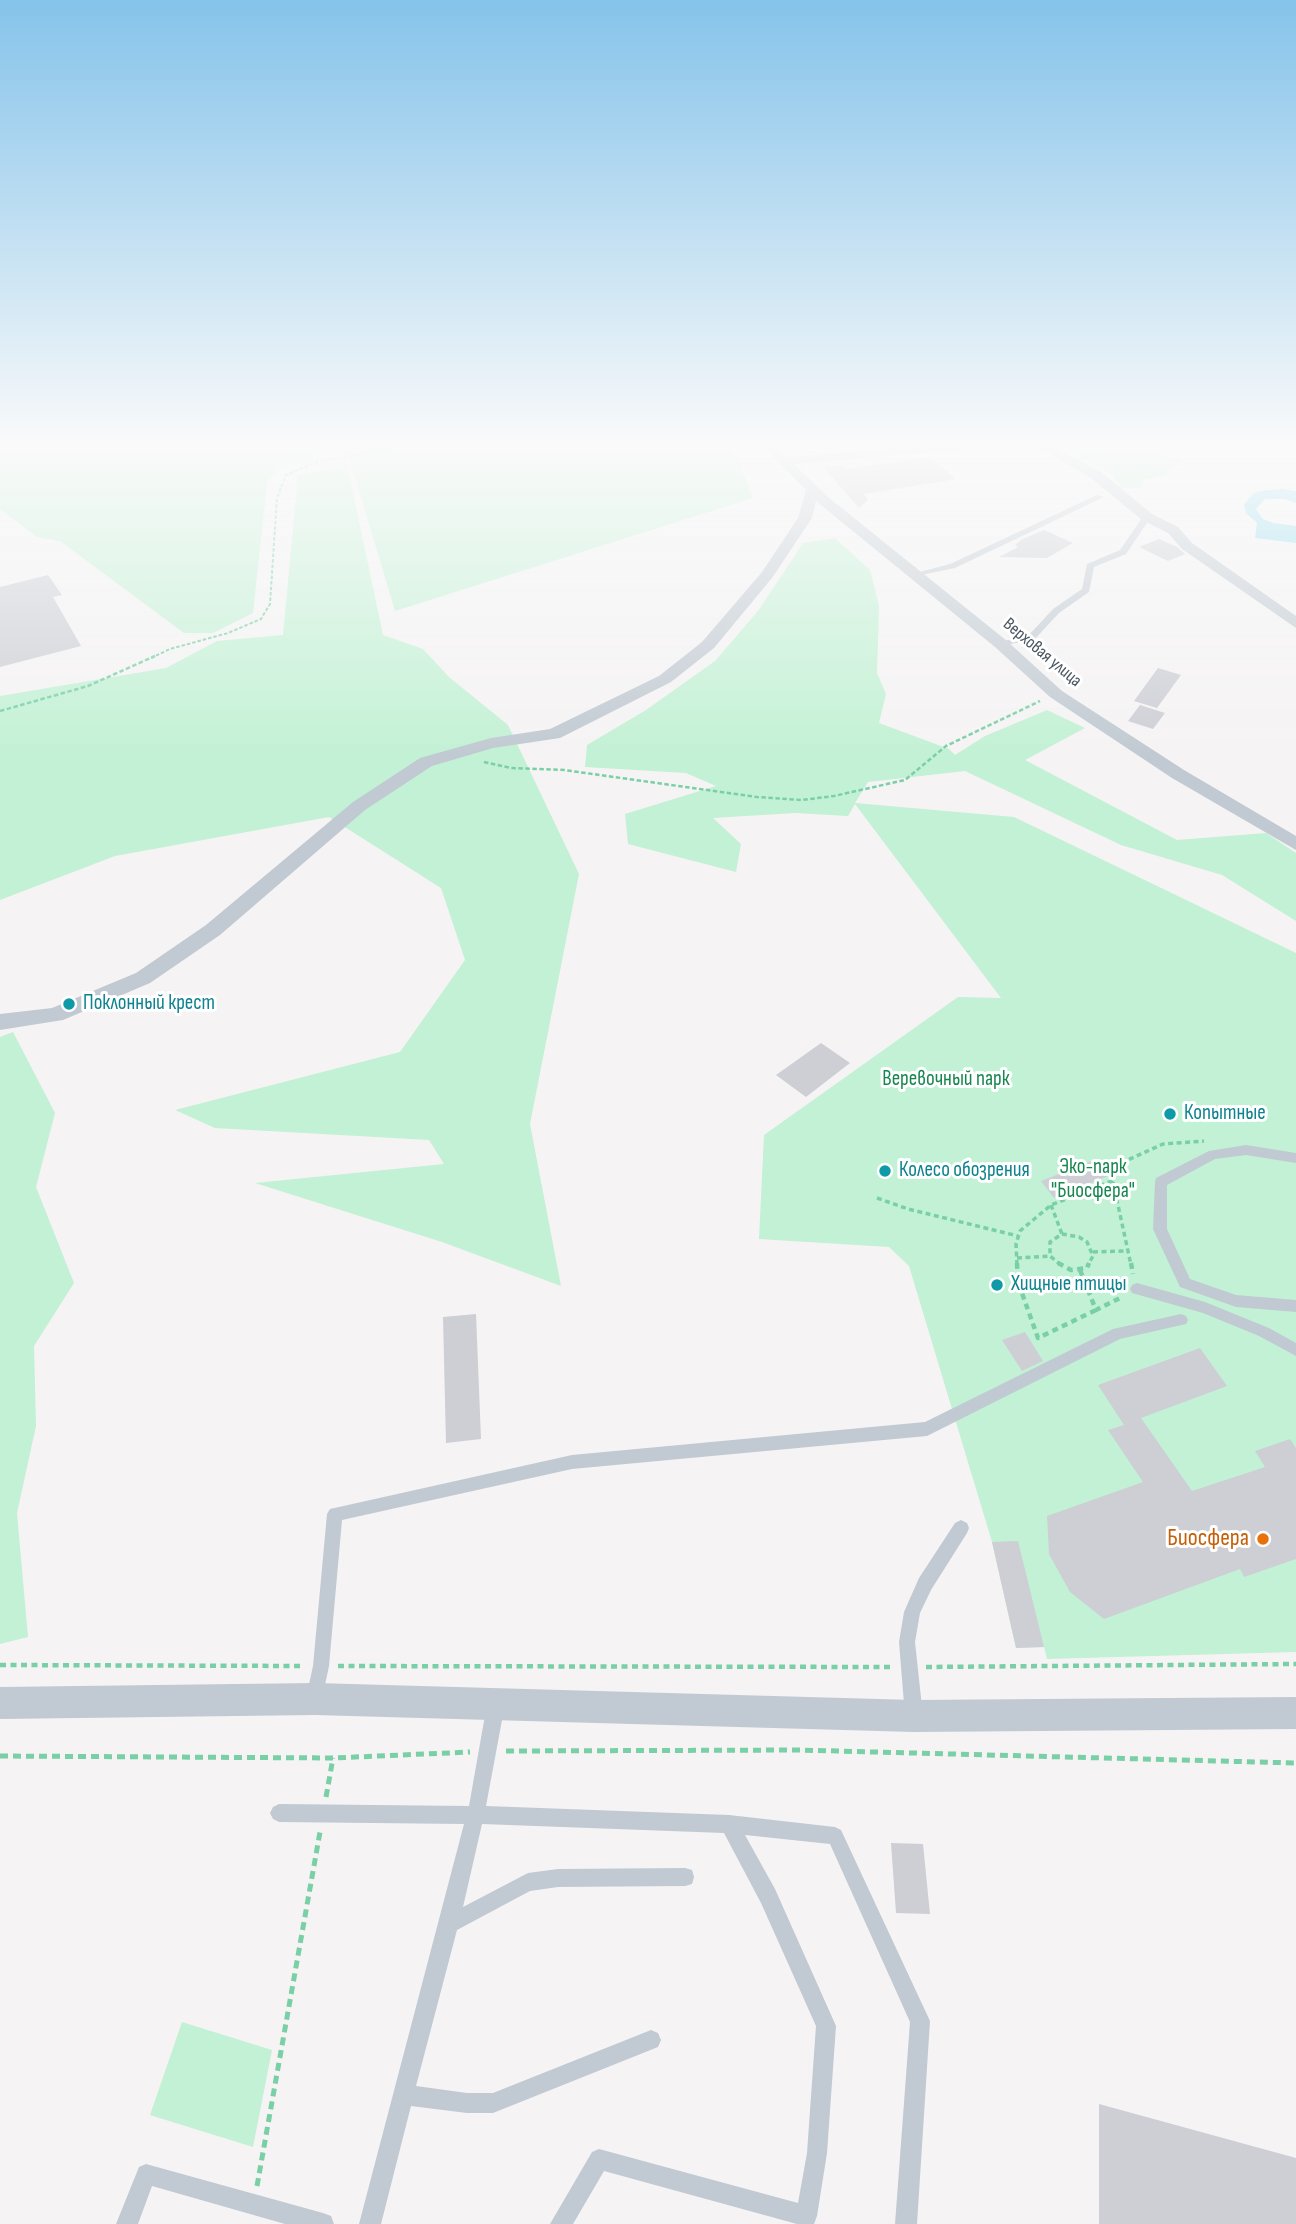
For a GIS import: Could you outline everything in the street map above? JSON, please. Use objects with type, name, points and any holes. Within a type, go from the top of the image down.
[{"type":"street","points":[[0,1022],[55,1015],[143,978],[213,930],[359,806],[426,762],[491,743],[554,734],[665,679],[708,645],[767,575],[786,547]]},
{"type":"street","name":"Верховая улица","points":[[883,547],[1001,644],[1056,694],[1178,774],[1296,844]]},
{"type":"street","points":[[1188,547],[1296,623]]},
{"type":"street","points":[[0,1703],[314,1699],[915,1716],[1296,1713]]},
{"type":"lane","points":[[916,574],[952,566],[993,547]]},
{"type":"lane","points":[[1001,644],[1031,638],[1056,611],[1086,590],[1090,566],[1123,552],[1127,547]]},
{"type":"lane","points":[[1296,1158],[1246,1150],[1213,1154],[1161,1182],[1160,1229],[1185,1283],[1236,1301],[1296,1306]]},
{"type":"lane","points":[[1137,1289],[1205,1308],[1264,1332],[1296,1350]]},
{"type":"lane","points":[[314,1699],[321,1666],[335,1514],[572,1462],[927,1429],[1118,1334],[1181,1320]]},
{"type":"lane","points":[[915,1716],[907,1642],[912,1612],[925,1584],[961,1528]]},
{"type":"lane","points":[[370,2224],[449,1924],[475,1815],[496,1704]]},
{"type":"lane","points":[[279,1813],[475,1815],[729,1824],[835,1836],[920,2021],[906,2224]]},
{"type":"lane","points":[[561,2224],[599,2159],[806,2216],[817,2153],[826,2026],[768,1896],[729,1824]]},
{"type":"lane","points":[[449,1924],[528,1882],[558,1878],[685,1877]]},
{"type":"lane","points":[[404,2095],[467,2103],[493,2103],[651,2040]]},
{"type":"lane","points":[[127,2224],[146,2174],[323,2224]]},
{"type":"path","points":[[0,711],[88,686],[170,649],[228,633],[261,619],[270,604],[274,547]]},
{"type":"path","points":[[472,760],[511,768],[564,770],[757,797],[802,800],[834,796],[905,780],[946,746],[1056,694]]},
{"type":"path","points":[[1137,1289],[1126,1251],[1112,1181],[1119,1164],[1163,1144],[1217,1140]]},
{"type":"path","points":[[1096,1310],[1038,1338],[1018,1282],[1018,1236],[1033,1217],[1051,1205],[1112,1181]]},
{"type":"path","points":[[877,1198],[908,1209],[1018,1236]]},
{"type":"path","points":[[1051,1205],[1062,1234]]},
{"type":"path","points":[[1062,1234],[1079,1237],[1087,1242],[1093,1252],[1092,1263],[1080,1270],[1062,1268],[1050,1256],[1050,1242],[1062,1234]]},
{"type":"path","points":[[1093,1252],[1126,1251]]},
{"type":"path","points":[[1016,1258],[1050,1256]]},
{"type":"path","points":[[0,1665],[909,1667],[1296,1664]]},
{"type":"path","points":[[0,1756],[333,1758],[488,1751],[798,1750],[1296,1763]]},
{"type":"path","points":[[254,2204],[333,1758]]},
{"type":"green space","points":[[68,547],[260,547],[253,613],[213,633],[184,633]]},
{"type":"green space","points":[[291,547],[364,547],[383,635],[423,649],[449,677],[508,725],[579,874],[530,1124],[561,1286],[442,1242],[255,1183],[444,1164],[429,1140],[215,1128],[175,1110],[400,1052],[465,960],[441,888],[329,817],[115,856],[0,900],[0,696],[166,668],[217,641],[283,635]]},
{"type":"green space","points":[[376,547],[598,547],[395,611]]},
{"type":"green space","name":"Эко-парк \"Биосфера\"","points":[[800,547],[845,547],[870,570],[879,606],[877,673],[886,694],[879,723],[949,749],[955,755],[985,736],[1047,710],[1085,728],[1025,760],[1177,840],[1266,833],[1296,853],[1296,921],[1222,875],[1121,845],[965,771],[868,782],[855,803],[1014,817],[1296,953],[1296,1652],[1047,1659],[1044,1647],[1016,1648],[992,1542],[909,1266],[889,1247],[759,1239],[764,1135],[958,997],[1001,998],[855,804],[848,816],[795,813],[713,818],[741,844],[736,872],[628,844],[625,814],[716,786],[686,773],[585,767],[587,745],[646,710],[715,661],[758,611]]},
{"type":"green space","points":[[13,1032],[55,1113],[36,1187],[74,1283],[34,1346],[36,1426],[17,1513],[28,1637],[0,1644],[0,1037]]},
{"type":"green space","points":[[182,2022],[272,2050],[253,2147],[150,2115]]},
{"type":"building","points":[[1018,547],[1066,547],[1047,558],[999,557]]},
{"type":"building","points":[[1139,547],[1177,547],[1185,554],[1168,561]]},
{"type":"building","points":[[48,575],[62,595],[53,597],[81,646],[0,667],[0,587]]},
{"type":"building","points":[[1158,668],[1181,675],[1157,708],[1134,701]]},
{"type":"building","points":[[1140,705],[1165,713],[1153,729],[1128,721]]},
{"type":"building","points":[[821,1043],[850,1063],[806,1097],[776,1075]]},
{"type":"building","points":[[1095,1160],[1108,1176],[1054,1198],[1041,1181]]},
{"type":"building","points":[[476,1314],[481,1439],[446,1443],[443,1317]]},
{"type":"building","points":[[1025,1332],[1043,1361],[1022,1371],[1002,1340]]},
{"type":"building","points":[[1200,1348],[1227,1386],[1141,1418],[1192,1491],[1265,1467],[1255,1451],[1290,1439],[1296,1448],[1296,1559],[1244,1577],[1240,1569],[1104,1619],[1070,1592],[1049,1554],[1047,1516],[1143,1482],[1108,1430],[1124,1425],[1098,1385]]},
{"type":"building","points":[[1018,1541],[1044,1647],[1016,1648],[992,1542]]},
{"type":"building","points":[[891,1843],[923,1844],[930,1914],[896,1913]]},
{"type":"building","points":[[1099,2104],[1296,2158],[1296,2224],[1099,2224]]},
{"type":"place","name":"Поклонный крест","points":[[69,1004]]},
{"type":"place","name":"Копытные","points":[[1170,1114]]},
{"type":"place","name":"Колесо обозрения","points":[[885,1171]]},
{"type":"place","name":"Хищные птицы","points":[[997,1285]]},
{"type":"place","name":"Биосфера","points":[[1263,1539]]},
{"type":"park label","name":"Веревочный парк","points":[[946,1080]]}]
